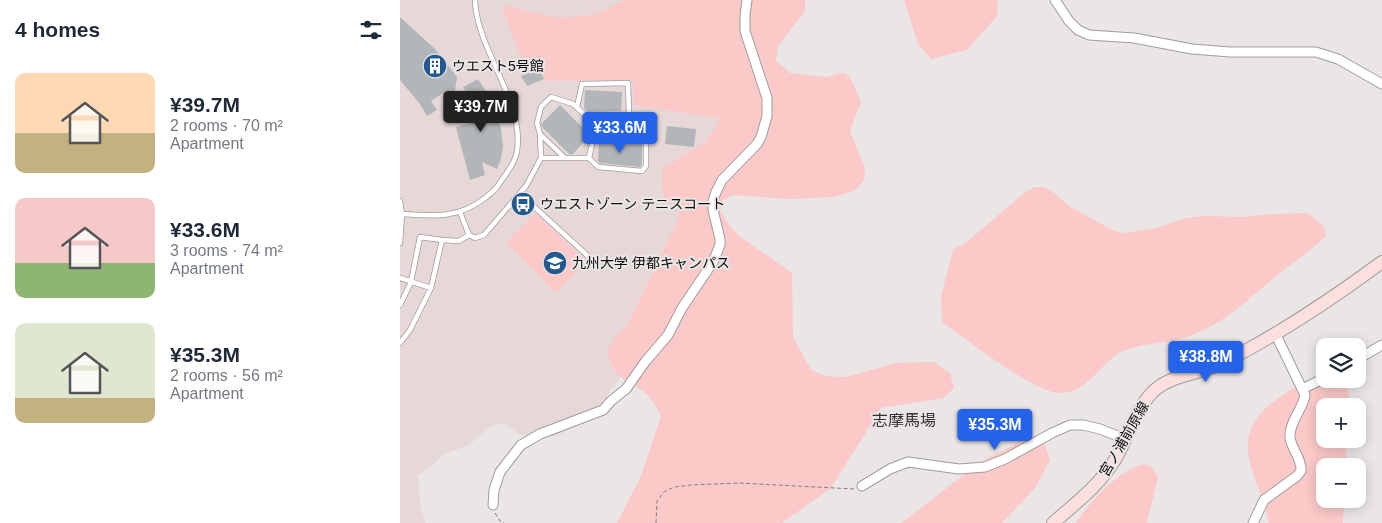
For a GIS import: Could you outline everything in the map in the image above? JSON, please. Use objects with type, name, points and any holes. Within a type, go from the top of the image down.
[{"type":"main road","name":"宮ノ浦前原線","points":[[1053,523],[1096,485],[1116,458],[1146,400],[1154,390],[1167,381],[1219,365],[1339,294],[1382,262]]},
{"type":"street","points":[[493,505],[494,490],[500,472],[521,445],[540,434],[602,410],[634,380],[645,362],[668,335],[682,308],[713,262],[720,245],[713,210],[716,192],[722,180],[757,144],[767,116],[767,98],[745,31],[744,15],[747,0]]},
{"type":"street","points":[[1055,0],[1069,21],[1078,30],[1089,35],[1134,38],[1192,48],[1230,52],[1316,52],[1338,59],[1382,84]]},
{"type":"street","points":[[1253,523],[1264,500],[1301,471],[1300,460],[1290,438],[1292,425],[1304,404],[1305,395],[1275,333]]},
{"type":"street","points":[[1366,354],[1382,345]]},
{"type":"street","points":[[1302,388],[1316,382]]},
{"type":"street","points":[[862,486],[890,469],[908,462],[958,469],[985,467],[1005,459],[1070,425],[1100,428],[1125,439]]},
{"type":"lane","points":[[402,214],[440,217],[475,206],[497,189],[511,168],[517,150],[513,113],[480,28],[475,0]]},
{"type":"lane","points":[[577,108],[582,84],[628,83],[628,115],[586,116]]},
{"type":"lane","points":[[460,212],[469,235],[475,238],[484,235],[520,194],[541,158],[540,134],[537,123],[541,107],[551,97],[573,104],[596,125],[590,158]]},
{"type":"lane","points":[[541,158],[590,158],[598,167],[642,170],[646,166],[646,139],[628,111]]},
{"type":"lane","points":[[540,134],[565,158]]},
{"type":"lane","points":[[594,135],[646,139]]},
{"type":"lane","points":[[520,194],[589,257]]},
{"type":"lane","points":[[400,201],[402,214],[400,243]]},
{"type":"lane","points":[[400,305],[411,282],[420,237],[459,240],[469,235]]},
{"type":"lane","points":[[400,344],[410,330],[431,288],[442,240]]},
{"type":"lane","points":[[400,278],[431,288]]},
{"type":"path","points":[[656,523],[657,501],[664,492],[674,488],[691,485],[738,483],[853,489],[862,486]]},
{"type":"path","points":[[493,505],[496,516],[504,523]]},
{"type":"shaded area","name":"九州大学 伊都キャンパス","points":[[400,0],[741,0],[733,172],[621,377],[610,390],[603,406],[586,420],[554,437],[519,435],[506,424],[492,425],[469,445],[444,454],[432,466],[418,475],[420,505],[425,523],[400,523]]},
{"type":"shaded area","points":[[623,0],[805,0],[805,11],[778,46],[776,61],[790,73],[826,77],[844,73],[850,77],[861,102],[850,131],[865,169],[864,181],[854,191],[834,197],[789,199],[733,195],[723,201],[720,211],[735,233],[792,273],[793,337],[811,370],[825,376],[846,377],[896,363],[934,362],[950,373],[954,388],[943,398],[881,408],[831,488],[782,523],[617,523],[641,476],[661,416],[649,397],[617,373],[609,359],[607,349],[628,323],[677,223],[679,209],[663,198],[662,169],[703,144],[722,119],[634,105],[633,80],[545,81],[540,64],[524,66],[501,5],[559,18],[598,14]]},
{"type":"shaded area","points":[[904,0],[997,0],[997,16],[967,50],[931,59],[918,44]]},
{"type":"shaded area","points":[[1035,187],[1044,187],[1052,191],[1069,206],[1112,230],[1124,233],[1156,228],[1186,218],[1204,216],[1243,217],[1306,213],[1311,215],[1325,228],[1326,236],[1226,317],[1202,331],[1181,339],[1135,347],[1119,353],[1085,384],[1070,392],[1061,393],[1035,385],[1018,375],[942,322],[941,296],[953,250],[968,241],[1024,193]]},
{"type":"shaded area","points":[[536,213],[586,262],[556,293],[506,243]]},
{"type":"shaded area","points":[[1316,378],[1316,388],[1348,388],[1349,398],[1316,398],[1316,448],[1347,448],[1346,458],[1316,458],[1316,508],[1344,508],[1343,523],[1269,523],[1252,472],[1249,456],[1248,441],[1252,426],[1262,411],[1280,397],[1307,381]]},
{"type":"shaded area","points":[[1020,442],[1044,443],[1050,460],[1035,488],[1002,523],[901,523],[982,461]]},
{"type":"shaded area","points":[[1145,464],[1156,472],[1158,477],[1147,523],[1076,523],[1106,487],[1126,472]]},
{"type":"building","name":"ウエスト5号館","points":[[400,17],[435,49],[457,77],[455,91],[446,98],[443,93],[431,101],[437,110],[427,116],[420,104],[400,80]]},
{"type":"building","points":[[539,69],[544,79],[527,86],[521,76]]},
{"type":"building","points":[[478,79],[497,109],[495,110],[501,128],[503,146],[497,169],[482,162],[485,175],[470,180],[456,127],[477,121],[472,107],[474,106],[463,87]]},
{"type":"building","points":[[585,90],[622,92],[621,111],[588,112],[584,108]]},
{"type":"building","points":[[560,105],[590,135],[573,154],[569,154],[541,124]]},
{"type":"building","points":[[667,126],[696,129],[694,147],[665,144]]},
{"type":"building","points":[[599,141],[642,144],[642,165],[640,167],[600,163],[598,161]]},
{"type":"place","name":"ウエスト5号館","points":[[435,66]]},
{"type":"place","name":"ウエストゾーン テニスコート","points":[[523,204]]},
{"type":"place","name":"九州大学 伊都キャンパス","points":[[555,263]]},
{"type":"district","name":"志摩馬場","points":[[904,420]]}]
